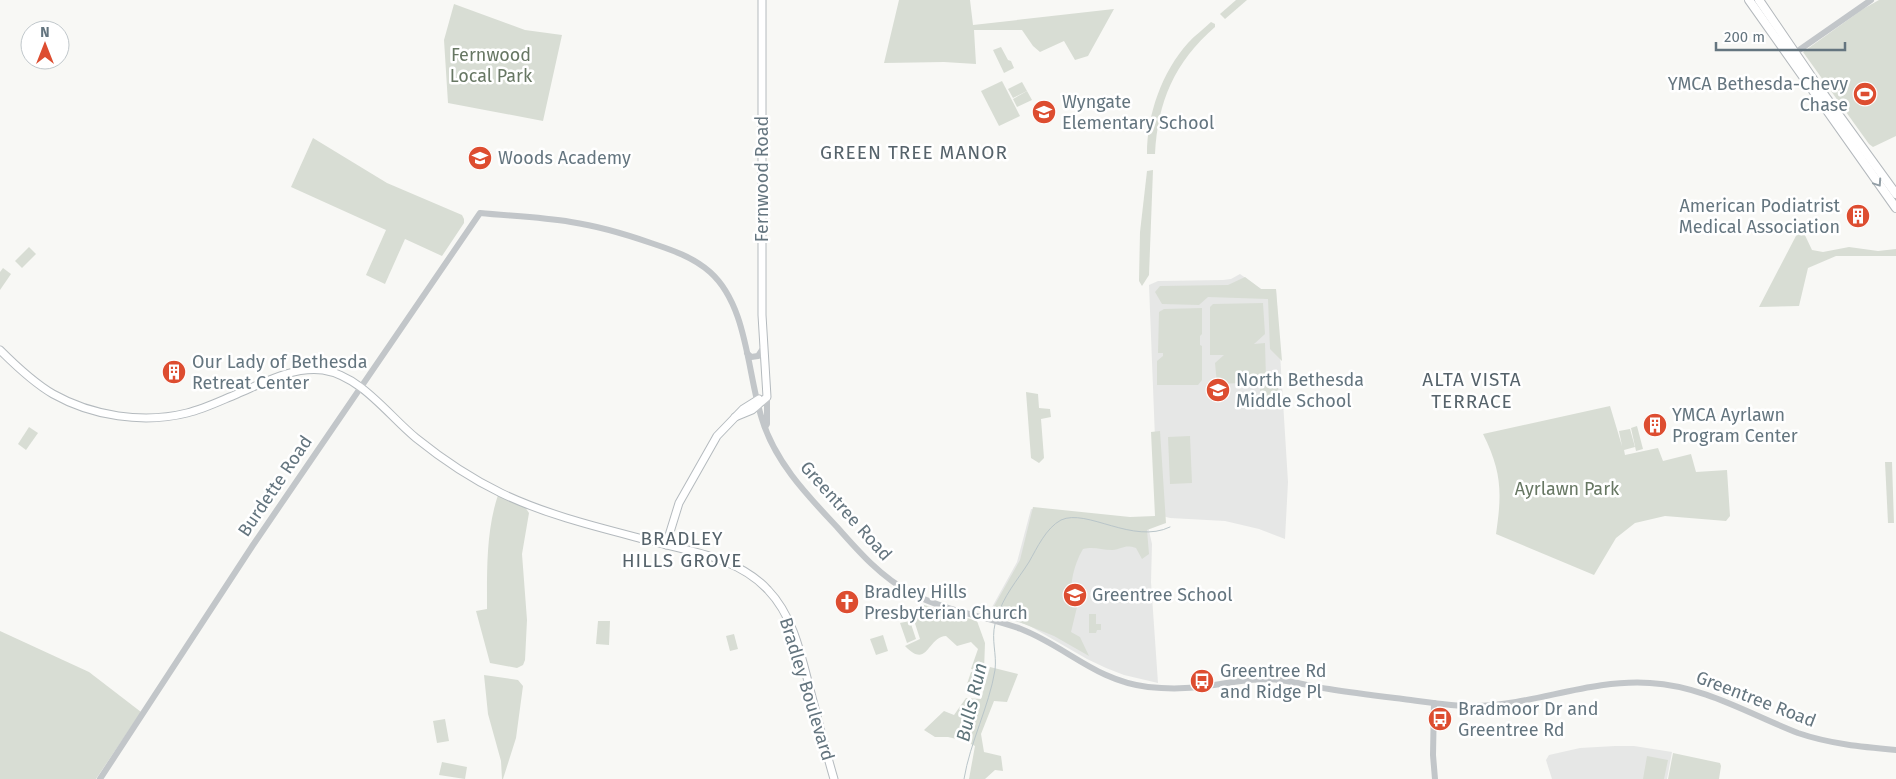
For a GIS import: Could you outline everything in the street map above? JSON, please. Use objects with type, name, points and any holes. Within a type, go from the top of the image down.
[{"type":"main road","name":"Fernwood Road","points":[[757,404],[762,394],[764,358],[762,306],[762,0]]},
{"type":"main road","points":[[1749,0],[1896,194]]},
{"type":"main road","points":[[1759,0],[1792,55],[1896,208]]},
{"type":"main road","name":"Bradley Boulevard","points":[[0,350],[54,394],[85,408],[109,415],[148,418],[188,413],[284,375],[306,370],[335,373],[345,377],[361,388],[430,449],[463,472],[496,490],[526,504],[562,516],[719,560],[741,569],[763,584],[778,601],[787,617],[796,638],[834,779]]},
{"type":"main road","name":"Fernwood Road","points":[[764,358],[767,397]]},
{"type":"main road","points":[[666,545],[679,503],[717,436],[743,409],[757,404],[767,397]]},
{"type":"street","points":[[1792,55],[1872,0]]},
{"type":"street","name":"Greentree Road","points":[[480,213],[547,218],[595,226],[659,245],[691,259],[716,278],[730,298],[746,351],[757,404],[765,428],[780,458],[804,491],[882,574],[925,600],[997,621],[1031,634],[1097,672],[1120,681],[1143,686],[1192,688],[1271,679],[1334,690],[1471,706],[1519,702],[1600,684],[1627,682],[1656,683],[1707,694],[1796,732],[1824,741],[1896,750]]},
{"type":"street","name":"Burdette Road","points":[[100,779],[253,545],[480,213]]},
{"type":"street","points":[[746,351],[754,358],[758,356],[764,347]]},
{"type":"street","points":[[765,428],[767,424],[767,397]]},
{"type":"street","points":[[1434,703],[1433,750],[1435,779]]},
{"type":"shaded area","name":"North Bethesda Middle School","points":[[1240,274],[1261,289],[1276,289],[1288,482],[1285,539],[1259,529],[1225,521],[1170,518],[1158,515],[1149,285],[1158,281],[1223,280],[1231,279]]},
{"type":"shaded area","name":"Greentree School","points":[[1031,509],[1147,522],[1152,544],[1151,582],[1158,683],[1124,675],[1106,668],[1028,625],[992,613],[991,609],[1017,562]]},
{"type":"shaded area","points":[[1634,746],[1672,752],[1667,779],[1552,779],[1546,760],[1549,755],[1580,748]]},
{"type":"green space","points":[[899,0],[970,0],[973,25],[1114,9],[1088,56],[1075,60],[1064,41],[1040,52],[1033,46],[1022,30],[974,30],[976,64],[944,62],[884,63]]},
{"type":"green space","points":[[1236,0],[1247,0],[1225,19],[1220,14]]},
{"type":"green space","name":"YMCA Bethesda-Chevy Chase","points":[[1879,0],[1896,0],[1896,136],[1873,147],[1803,52],[1863,9]]},
{"type":"green space","name":"Fernwood Local Park","points":[[454,4],[525,30],[562,35],[543,121],[448,103],[444,40]]},
{"type":"green space","points":[[1211,22],[1215,24],[1215,27],[1189,55],[1171,84],[1164,100],[1160,117],[1155,154],[1147,154],[1153,109],[1164,80],[1179,54]]},
{"type":"green space","points":[[1001,47],[1014,68],[1004,73],[993,50]]},
{"type":"green space","points":[[1002,81],[1020,116],[999,126],[981,91]]},
{"type":"green space","points":[[1022,82],[1027,91],[1013,98],[1008,89]]},
{"type":"green space","points":[[1027,91],[1032,100],[1017,107],[1013,99]]},
{"type":"green space","points":[[313,138],[387,183],[462,215],[464,223],[442,256],[405,239],[385,284],[366,275],[386,230],[291,187]]},
{"type":"green space","points":[[1153,170],[1149,275],[1142,286],[1139,281],[1140,232],[1147,171]]},
{"type":"green space","points":[[1802,229],[1812,250],[1823,252],[1849,247],[1878,251],[1896,249],[1896,256],[1836,256],[1808,268],[1799,306],[1759,307],[1798,232]]},
{"type":"green space","points":[[29,247],[36,254],[22,268],[15,261]]},
{"type":"green space","points":[[3,268],[11,274],[0,290],[0,272]]},
{"type":"green space","points":[[1245,277],[1261,289],[1276,289],[1282,361],[1270,349],[1268,299],[1208,297],[1199,305],[1162,304],[1155,292],[1160,286],[1228,285]]},
{"type":"green space","points":[[1263,303],[1265,334],[1254,344],[1265,343],[1266,379],[1264,382],[1217,384],[1215,363],[1224,355],[1210,355],[1210,307],[1213,304]]},
{"type":"green space","points":[[1202,308],[1200,345],[1202,346],[1202,380],[1198,385],[1157,385],[1157,361],[1163,356],[1163,353],[1158,353],[1159,312],[1164,309]]},
{"type":"green space","points":[[1278,385],[1279,407],[1261,408],[1260,386]]},
{"type":"green space","points":[[1026,392],[1038,394],[1039,408],[1050,409],[1051,417],[1041,419],[1044,458],[1039,463],[1031,458]]},
{"type":"green space","name":"Ayrlawn Park","points":[[1610,406],[1622,446],[1619,431],[1630,429],[1635,447],[1624,450],[1625,455],[1658,448],[1663,461],[1691,454],[1696,472],[1727,470],[1730,516],[1726,521],[1665,516],[1635,523],[1616,538],[1594,575],[1496,534],[1500,494],[1499,483],[1494,460],[1483,434]]},
{"type":"green space","points":[[1637,426],[1643,449],[1636,451],[1631,428]]},
{"type":"green space","points":[[29,427],[38,433],[26,450],[18,444]]},
{"type":"green space","points":[[1160,431],[1166,523],[1147,530],[1149,554],[1142,559],[1136,548],[1132,547],[1112,550],[1087,548],[1083,549],[1075,568],[1070,601],[1077,607],[1071,632],[1080,637],[1089,656],[1054,636],[1002,615],[993,608],[1020,560],[1033,507],[1130,517],[1155,516],[1151,432]]},
{"type":"green space","points":[[1190,436],[1192,483],[1170,484],[1168,437]]},
{"type":"green space","points":[[1885,462],[1892,462],[1894,523],[1888,523]]},
{"type":"green space","points":[[498,495],[525,507],[529,513],[522,554],[527,620],[525,660],[523,665],[517,668],[490,663],[476,611],[487,609],[489,537]]},
{"type":"green space","points":[[921,604],[977,621],[985,643],[984,671],[971,669],[978,649],[971,642],[957,646],[946,636],[935,641],[923,654],[918,655],[905,646],[920,639],[912,614]]},
{"type":"green space","points":[[1089,614],[1096,614],[1096,624],[1101,624],[1101,630],[1097,630],[1096,633],[1089,633]]},
{"type":"green space","points":[[598,621],[610,621],[609,645],[596,644]]},
{"type":"green space","points":[[910,621],[916,639],[907,643],[900,623]]},
{"type":"green space","points":[[0,631],[89,672],[141,712],[96,779],[0,779]]},
{"type":"green space","points":[[734,634],[738,649],[730,651],[726,636]]},
{"type":"green space","points":[[883,635],[888,651],[876,655],[870,639]]},
{"type":"green space","points":[[990,667],[1018,674],[1007,702],[994,701],[981,734],[984,752],[1001,756],[1003,771],[995,770],[985,779],[969,779],[975,746],[965,741],[948,737],[935,737],[924,730],[944,711],[954,715],[966,698],[981,699]]},
{"type":"green space","points":[[971,672],[980,675],[974,693],[965,690]]},
{"type":"green space","points":[[484,675],[518,680],[523,686],[516,738],[503,779],[501,761],[488,714]]},
{"type":"green space","points":[[445,719],[449,741],[437,743],[433,721]]},
{"type":"green space","points":[[1673,753],[1720,763],[1719,779],[1668,779]]},
{"type":"green space","points":[[1647,756],[1668,760],[1664,779],[1643,779]]},
{"type":"green space","points":[[442,762],[467,767],[465,779],[439,775]]},
{"type":"waterway","name":"Bulls Run","points":[[997,618],[1007,596],[1042,539],[1061,520],[1072,518],[1084,519],[1141,532],[1156,531],[1170,527]]},
{"type":"waterway","name":"Bulls Run","points":[[964,779],[995,670],[995,624]]},
{"type":"place","name":"YMCA Bethesda-Chevy Chase","points":[[1865,94]]},
{"type":"place","name":"Wyngate Elementary School","points":[[1044,112]]},
{"type":"place","name":"Woods Academy","points":[[480,158]]},
{"type":"place","name":"American Podiatrist Medical Association","points":[[1858,216]]},
{"type":"place","name":"Our Lady of Bethesda Retreat Center","points":[[174,372]]},
{"type":"place","name":"North Bethesda Middle School","points":[[1218,390]]},
{"type":"place","name":"YMCA Ayrlawn Program Center","points":[[1655,425]]},
{"type":"place","name":"Greentree School","points":[[1075,595]]},
{"type":"place","name":"Bradley Hills Presbyterian Church","points":[[847,602]]},
{"type":"place","name":"Greentree Rd and Ridge Pl","points":[[1202,681]]},
{"type":"place","name":"Bradmoor Dr and Greentree Rd","points":[[1440,719]]},
{"type":"district","name":"GREEN TREE MANOR","points":[[914,152]]},
{"type":"district","name":"ALTA VISTA TERRACE","points":[[1472,390]]},
{"type":"district","name":"BRADLEY HILLS GROVE","points":[[682,549]]}]
